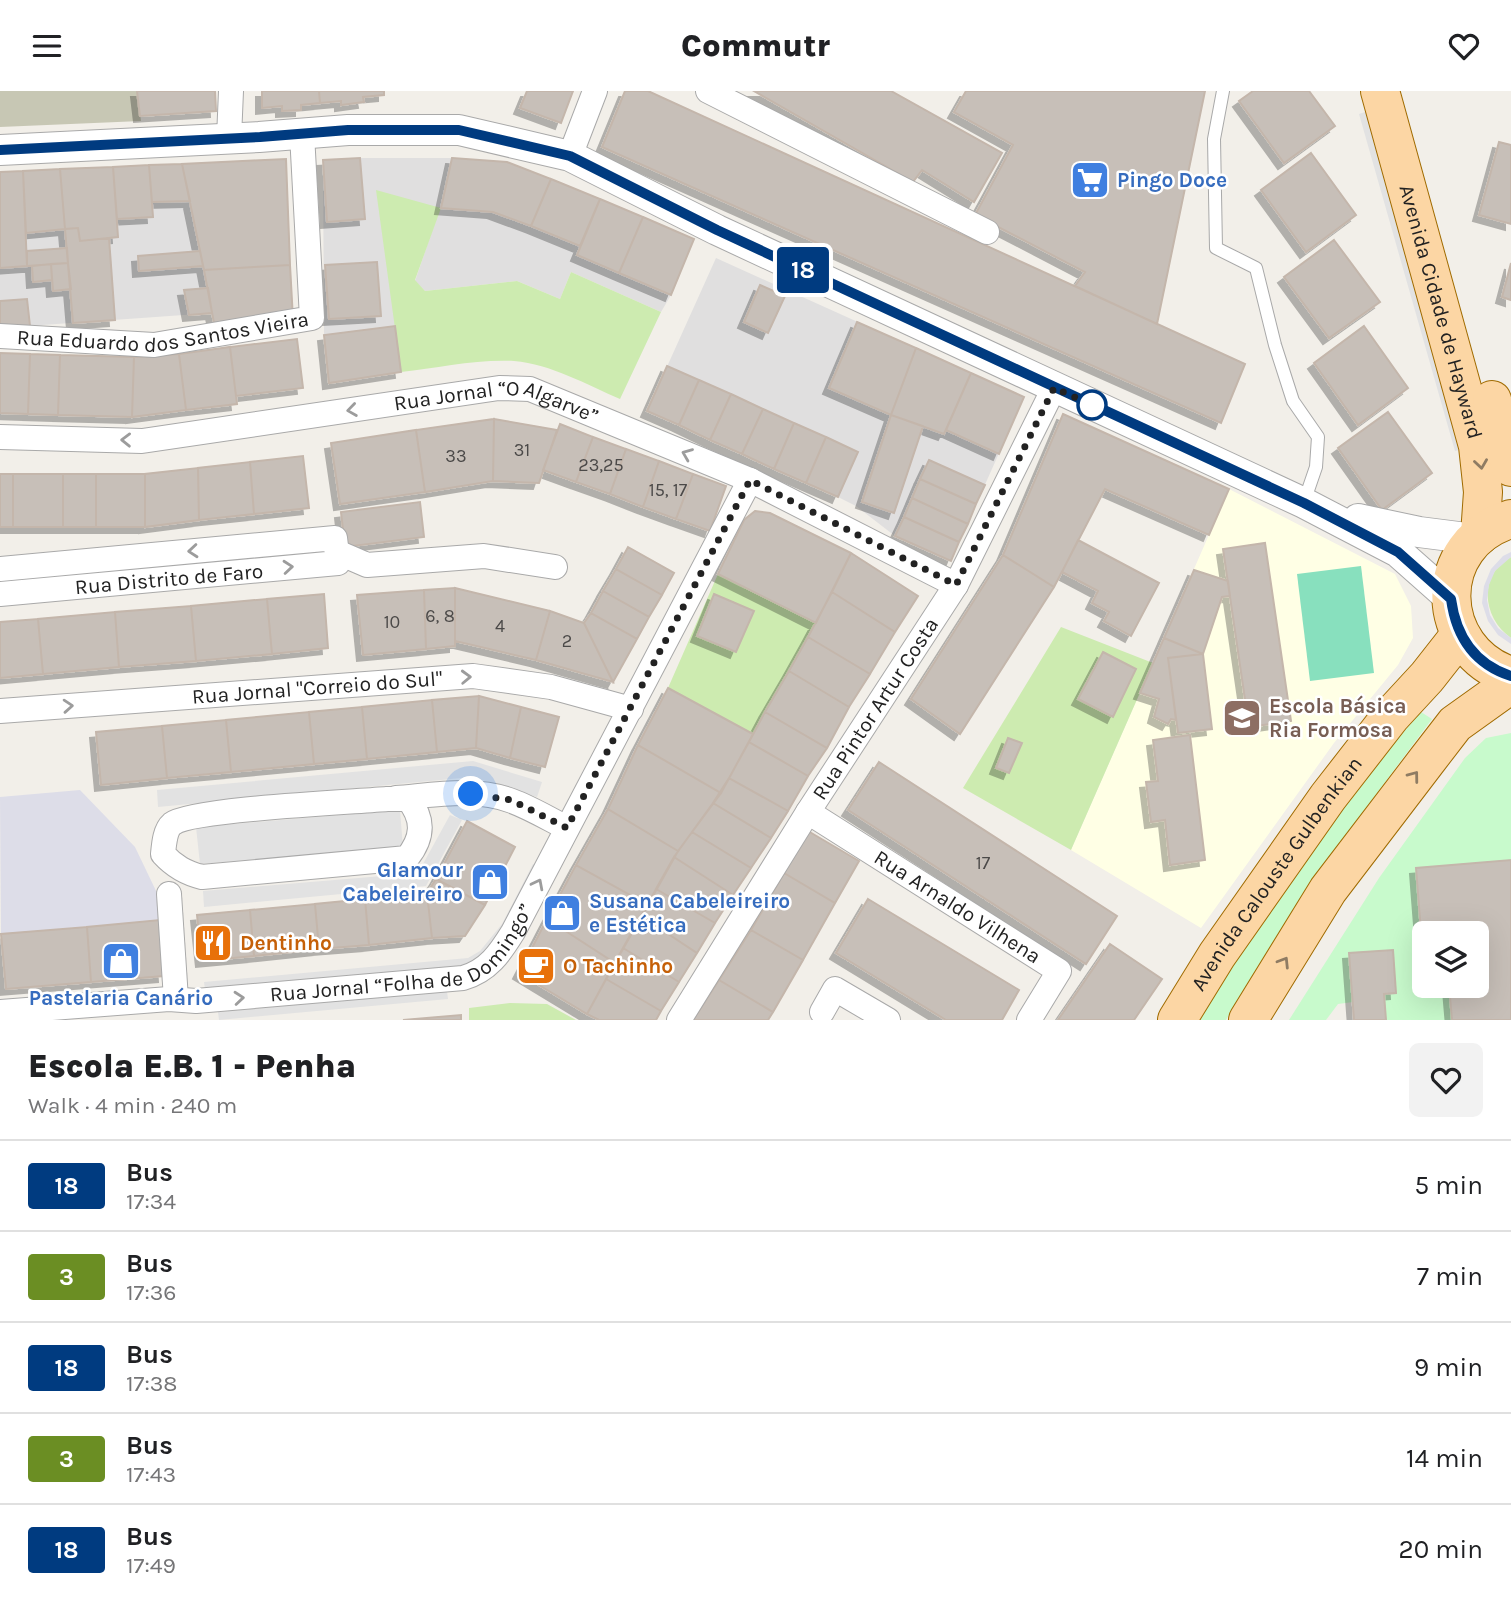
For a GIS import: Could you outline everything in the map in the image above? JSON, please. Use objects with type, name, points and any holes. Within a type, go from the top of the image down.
[{"type":"main road","name":"Avenida Cidade de Hayward","points":[[1380,91],[1478,446],[1488,531]]},
{"type":"main road","name":"Avenida Cidade de Hayward","points":[[1405,91],[1511,467]]},
{"type":"main road","points":[[1488,531],[1461,557],[1453,577],[1453,618],[1460,635],[1475,656],[1495,670],[1511,676]]},
{"type":"main road","name":"Avenida Calouste Gulbenkian","points":[[1177,1020],[1212,963],[1328,797],[1386,722],[1460,635]]},
{"type":"main road","points":[[1248,1020],[1328,890],[1455,724],[1494,706],[1511,684]]},
{"type":"street","points":[[229,138],[231,91]]},
{"type":"street","points":[[570,156],[595,91]]},
{"type":"street","points":[[708,91],[986,232]]},
{"type":"street","points":[[0,150],[348,130],[459,130],[570,156],[717,230],[1304,503],[1398,552],[1451,599]]},
{"type":"street","name":"Rua Eduardo dos Santos Vieira","points":[[0,336],[154,345],[312,318],[302,134]]},
{"type":"street","name":"Rua Jornal “O Algarve”","points":[[0,437],[142,441],[499,388],[530,389],[750,480],[956,585]]},
{"type":"street","name":"Rua Pintor Artur Costa","points":[[679,1020],[808,811],[956,585],[1054,388]]},
{"type":"street","name":"Rua Jornal “Folha de Domingo”","points":[[0,1012],[190,1007],[463,978],[479,973],[500,953],[750,480]]},
{"type":"street","points":[[1304,503],[1372,523],[1488,531]]},
{"type":"street","points":[[336,551],[367,565],[484,556],[555,567]]},
{"type":"street","name":"Rua Distrito de Faro","points":[[0,569],[336,551]]},
{"type":"street","name":"Rua Distrito de Faro","points":[[0,594],[336,551]]},
{"type":"street","name":"Rua Jornal \"Correio do Sul\"","points":[[0,711],[473,676],[551,687],[631,709]]},
{"type":"street","points":[[169,894],[179,882],[202,877],[407,858],[434,815],[456,793]]},
{"type":"street","points":[[190,1007],[163,853],[164,840],[170,825],[180,819],[239,811],[456,793],[511,800],[567,828]]},
{"type":"street","points":[[387,799],[408,799],[417,810],[422,825],[416,846]]},
{"type":"street","name":"Rua Arnaldo Vilhena","points":[[808,811],[1059,971],[1029,1020]]},
{"type":"street","points":[[163,853],[173,865],[202,877]]},
{"type":"street","points":[[822,1012],[835,989],[888,1020]]},
{"type":"lane","points":[[1223,91],[1214,139],[1216,248],[1256,268],[1275,345],[1293,401],[1318,437],[1316,467],[1304,503]]},
{"type":"shaded area","points":[[0,91],[137,91],[141,121],[0,127]]},
{"type":"shaded area","points":[[1371,110],[1467,448],[1455,451],[1359,114]]},
{"type":"shaded area","points":[[452,158],[507,162],[694,239],[671,295],[661,312],[571,272],[560,299],[517,281],[425,291],[415,281],[440,208],[395,326],[401,372],[329,383],[324,335],[323,160]]},
{"type":"shaded area","points":[[286,159],[293,319],[214,323],[212,313],[0,328],[0,172]]},
{"type":"shaded area","points":[[716,258],[1024,397],[951,561],[895,536],[856,506],[838,497],[647,411]]},
{"type":"shaded area","name":"Escola Básica Ria Formosa","points":[[1229,489],[1395,574],[1411,606],[1413,638],[1398,665],[1334,743],[1201,928],[1071,850]]},
{"type":"shaded area","points":[[1511,552],[1511,557],[1495,571],[1487,600],[1490,615],[1498,628],[1511,638],[1511,644],[1498,635],[1488,621],[1482,603],[1484,586],[1491,569],[1503,556]]},
{"type":"shaded area","points":[[473,761],[542,782],[537,797],[472,777],[158,807],[157,790]]},
{"type":"shaded area","points":[[80,790],[135,847],[158,895],[160,920],[1,934],[0,797]]},
{"type":"shaded area","points":[[400,810],[403,848],[200,864],[196,827]]},
{"type":"shaded area","points":[[450,815],[462,820],[426,886],[204,907],[203,891],[418,873]]},
{"type":"shaded area","points":[[533,864],[539,867],[507,928],[470,966],[205,989],[204,982],[468,958],[480,951],[502,924]]},
{"type":"shaded area","points":[[447,991],[448,999],[219,1020],[218,1012]]},
{"type":"green space","points":[[376,190],[441,208],[415,280],[425,291],[517,281],[560,299],[571,272],[661,312],[620,399],[542,366],[514,361],[471,363],[401,372]]},
{"type":"green space","points":[[1511,557],[1511,638],[1494,620],[1488,597],[1493,575],[1500,565]]},
{"type":"green space","points":[[1361,566],[1374,673],[1310,681],[1297,574]]},
{"type":"green space","points":[[718,574],[816,623],[753,734],[668,688]]},
{"type":"green space","points":[[1061,627],[1153,663],[1071,850],[963,788]]},
{"type":"green space","points":[[1421,712],[1432,719],[1298,904],[1226,1020],[1197,1020],[1233,961],[1348,796]]},
{"type":"green space","points":[[1511,733],[1511,860],[1416,868],[1420,921],[1412,921],[1412,998],[1450,998],[1452,1020],[1386,1020],[1384,994],[1396,993],[1392,950],[1349,954],[1353,1002],[1338,1004],[1326,1020],[1289,1020],[1379,878],[1465,758],[1486,738]]},
{"type":"green space","points":[[510,1003],[547,1004],[576,1020],[469,1020],[469,1008]]},
{"type":"building","points":[[137,91],[215,91],[216,111],[140,116]]},
{"type":"building","points":[[262,91],[319,91],[320,103],[301,105],[301,110],[282,111],[282,106],[262,108]]},
{"type":"building","points":[[319,91],[384,91],[384,95],[363,97],[364,102],[341,105],[341,101],[320,103]]},
{"type":"building","points":[[527,91],[573,91],[561,123],[520,108]]},
{"type":"building","points":[[625,91],[648,91],[1245,364],[1221,423],[602,147]]},
{"type":"building","points":[[754,91],[891,91],[1002,153],[974,202],[922,170],[913,182]]},
{"type":"building","name":"Pingo Doce","points":[[966,91],[1205,91],[1157,324],[1075,286],[1085,272],[975,215],[1013,145],[954,112]]},
{"type":"building","points":[[1253,91],[1309,91],[1335,126],[1284,163],[1239,101]]},
{"type":"building","points":[[1499,142],[1511,145],[1511,224],[1479,215]]},
{"type":"building","points":[[1311,153],[1356,215],[1306,252],[1261,190]]},
{"type":"building","points":[[360,158],[365,219],[327,222],[323,160]]},
{"type":"building","points":[[452,158],[507,162],[551,179],[531,226],[493,212],[441,208]]},
{"type":"building","points":[[286,159],[290,265],[204,270],[182,164]]},
{"type":"building","points":[[182,164],[190,201],[152,202],[149,165]]},
{"type":"building","points":[[149,165],[153,217],[117,219],[113,167]]},
{"type":"building","points":[[113,167],[118,237],[80,241],[78,228],[65,229],[60,169]]},
{"type":"building","points":[[60,169],[65,229],[26,233],[23,171]]},
{"type":"building","points":[[23,171],[27,266],[0,268],[0,172]]},
{"type":"building","points":[[551,179],[600,199],[580,246],[531,226]]},
{"type":"building","points":[[600,199],[643,217],[619,273],[577,255]]},
{"type":"building","points":[[643,217],[694,239],[671,295],[619,273]]},
{"type":"building","points":[[78,228],[80,241],[109,238],[115,320],[73,323],[65,229]]},
{"type":"building","points":[[1334,240],[1380,302],[1329,338],[1284,277]]},
{"type":"building","points":[[67,248],[68,263],[27,266],[27,251]]},
{"type":"building","points":[[200,251],[203,266],[139,271],[138,256]]},
{"type":"building","points":[[377,262],[381,316],[329,319],[325,265]]},
{"type":"building","points":[[68,263],[71,289],[53,291],[51,264]]},
{"type":"building","points":[[1511,263],[1511,300],[1502,297]]},
{"type":"building","points":[[51,264],[52,280],[33,282],[32,266]]},
{"type":"building","points":[[290,265],[293,319],[214,323],[204,270]]},
{"type":"building","points":[[760,285],[785,296],[768,333],[744,322]]},
{"type":"building","points":[[208,288],[212,313],[189,315],[184,290]]},
{"type":"building","points":[[27,299],[30,326],[0,328],[0,301]]},
{"type":"building","points":[[857,322],[916,348],[891,415],[829,388]]},
{"type":"building","points":[[395,326],[401,372],[329,383],[324,335]]},
{"type":"building","points":[[1364,326],[1408,388],[1358,425],[1314,363]]},
{"type":"building","points":[[297,339],[303,388],[236,396],[230,347]]},
{"type":"building","points":[[230,347],[237,404],[186,410],[179,354]]},
{"type":"building","points":[[916,348],[971,373],[944,434],[891,415]]},
{"type":"building","points":[[0,353],[30,354],[28,414],[0,413]]},
{"type":"building","points":[[30,354],[60,355],[58,415],[28,414]]},
{"type":"building","points":[[179,354],[186,410],[132,417],[134,357]]},
{"type":"building","points":[[60,355],[134,357],[132,417],[58,415]]},
{"type":"building","points":[[667,366],[699,380],[679,425],[647,411]]},
{"type":"building","points":[[971,373],[1024,397],[999,454],[946,430]]},
{"type":"building","points":[[699,380],[731,394],[710,440],[679,425]]},
{"type":"building","points":[[731,394],[763,409],[742,454],[710,440]]},
{"type":"building","points":[[763,409],[794,423],[774,469],[742,454]]},
{"type":"building","points":[[1388,412],[1432,473],[1382,510],[1338,448]]},
{"type":"building","points":[[1063,414],[1229,489],[1209,535],[1105,489],[1054,587],[1003,555]]},
{"type":"building","points":[[891,415],[923,426],[894,513],[862,502]]},
{"type":"building","points":[[494,419],[557,430],[539,483],[493,481]]},
{"type":"building","points":[[494,419],[493,481],[425,492],[416,430]]},
{"type":"building","points":[[794,423],[826,437],[806,483],[774,469]]},
{"type":"building","points":[[560,424],[593,437],[576,482],[543,470]]},
{"type":"building","points":[[416,430],[425,492],[340,504],[331,443]]},
{"type":"building","points":[[593,437],[626,449],[610,494],[576,482]]},
{"type":"building","points":[[826,437],[858,452],[838,497],[806,483]]},
{"type":"building","points":[[626,449],[659,461],[643,507],[610,494]]},
{"type":"building","points":[[303,456],[309,508],[254,514],[250,462]]},
{"type":"building","points":[[929,460],[985,485],[976,504],[920,479]]},
{"type":"building","points":[[659,461],[693,474],[676,519],[643,507]]},
{"type":"building","points":[[250,462],[254,514],[199,520],[198,468]]},
{"type":"building","points":[[198,468],[199,520],[145,527],[145,474]]},
{"type":"building","points":[[0,474],[13,474],[13,527],[0,527]]},
{"type":"building","points":[[13,474],[63,474],[63,527],[13,527]]},
{"type":"building","points":[[63,474],[96,474],[96,527],[63,527]]},
{"type":"building","points":[[96,474],[145,474],[145,527],[96,527]]},
{"type":"building","points":[[693,474],[726,486],[710,531],[676,519]]},
{"type":"building","points":[[920,479],[976,504],[968,524],[912,498]]},
{"type":"building","points":[[912,498],[968,524],[959,542],[904,517]]},
{"type":"building","points":[[420,502],[424,537],[345,547],[341,512]]},
{"type":"building","points":[[755,511],[770,513],[851,553],[816,623],[718,574],[744,520]]},
{"type":"building","points":[[904,517],[959,542],[951,561],[895,536]]},
{"type":"building","points":[[1078,540],[1159,583],[1131,636],[1104,621],[1109,612],[1092,603],[1098,591],[1062,572]]},
{"type":"building","points":[[1265,543],[1291,721],[1249,727],[1223,549]]},
{"type":"building","points":[[628,547],[674,573],[662,595],[616,569]]},
{"type":"building","points":[[851,553],[918,596],[895,632],[832,592]]},
{"type":"building","points":[[1003,555],[1054,587],[960,734],[911,699]]},
{"type":"building","points":[[616,569],[662,595],[649,617],[603,591]]},
{"type":"building","points":[[1194,570],[1228,581],[1230,596],[1222,597],[1203,654],[1164,638]]},
{"type":"building","points":[[455,588],[550,611],[536,660],[455,641]]},
{"type":"building","points":[[455,588],[455,646],[426,649],[424,590]]},
{"type":"building","points":[[424,590],[426,649],[363,655],[357,595]]},
{"type":"building","points":[[603,591],[649,617],[637,639],[591,613]]},
{"type":"building","points":[[832,592],[895,632],[870,674],[808,637]]},
{"type":"building","points":[[324,594],[328,648],[272,654],[267,599]]},
{"type":"building","points":[[714,594],[754,611],[736,652],[697,636]]},
{"type":"building","points":[[267,599],[272,654],[196,661],[191,606]]},
{"type":"building","points":[[191,606],[196,661],[119,667],[115,612]]},
{"type":"building","points":[[550,611],[584,623],[613,682],[536,660]]},
{"type":"building","points":[[115,612],[119,667],[43,674],[38,619]]},
{"type":"building","points":[[591,613],[637,639],[613,682],[584,623]]},
{"type":"building","points":[[38,619],[43,674],[0,678],[0,622]]},
{"type":"building","points":[[808,637],[870,674],[849,707],[789,671]]},
{"type":"building","points":[[1164,638],[1203,654],[1168,658],[1176,720],[1171,719],[1168,724],[1154,717],[1159,699],[1140,693]]},
{"type":"building","points":[[1103,652],[1136,669],[1113,717],[1078,699]]},
{"type":"building","points":[[1203,654],[1212,729],[1178,733],[1168,658]]},
{"type":"building","points":[[789,671],[849,707],[827,748],[765,712]]},
{"type":"building","points":[[668,688],[753,734],[721,793],[638,745]]},
{"type":"building","points":[[479,696],[521,707],[510,758],[476,748]]},
{"type":"building","points":[[479,696],[476,748],[437,752],[432,700]]},
{"type":"building","points":[[432,700],[437,752],[367,759],[362,707]]},
{"type":"building","points":[[362,707],[367,759],[314,764],[309,712]]},
{"type":"building","points":[[521,707],[559,717],[545,767],[510,758]]},
{"type":"building","points":[[309,712],[314,764],[231,772],[226,720]]},
{"type":"building","points":[[765,712],[827,748],[808,776],[749,742]]},
{"type":"building","points":[[226,720],[231,772],[167,778],[162,726]]},
{"type":"building","points":[[162,726],[167,778],[101,785],[96,732]]},
{"type":"building","points":[[1190,735],[1205,860],[1170,865],[1165,820],[1151,822],[1146,782],[1158,781],[1153,740]]},
{"type":"building","points":[[1008,738],[1022,743],[1009,773],[996,768]]},
{"type":"building","points":[[749,742],[808,776],[788,811],[729,778]]},
{"type":"building","points":[[638,745],[721,793],[678,851],[608,809]]},
{"type":"building","points":[[879,762],[1117,916],[1086,964],[848,810]]},
{"type":"building","points":[[729,778],[788,811],[771,838],[713,803]]},
{"type":"building","points":[[713,803],[771,838],[751,868],[692,832]]},
{"type":"building","points":[[608,809],[678,851],[648,905],[576,865]]},
{"type":"building","points":[[467,821],[515,847],[485,905],[436,879]]},
{"type":"building","points":[[808,831],[859,861],[835,903],[784,873]]},
{"type":"building","points":[[692,832],[751,868],[733,895],[674,857]]},
{"type":"building","points":[[674,857],[733,895],[715,923],[656,889]]},
{"type":"building","points":[[1511,860],[1511,1020],[1452,1020],[1450,998],[1489,998],[1489,921],[1420,921],[1416,868]]},
{"type":"building","points":[[576,865],[648,905],[615,963],[547,919]]},
{"type":"building","points":[[784,873],[835,903],[803,960],[751,930]]},
{"type":"building","points":[[436,879],[485,905],[465,936],[432,938],[427,893]]},
{"type":"building","points":[[656,889],[715,923],[697,953],[641,916]]},
{"type":"building","points":[[427,893],[432,938],[369,945],[365,899]]},
{"type":"building","points":[[365,899],[369,945],[319,949],[315,904]]},
{"type":"building","points":[[868,899],[1019,990],[1002,1020],[946,1020],[836,953]]},
{"type":"building","points":[[315,904],[319,949],[254,956],[250,910]]},
{"type":"building","points":[[250,910],[254,956],[202,961],[197,915]]},
{"type":"building","points":[[641,916],[697,953],[679,982],[623,948]]},
{"type":"building","points":[[547,919],[615,963],[587,1014],[519,973]]},
{"type":"building","points":[[160,920],[164,976],[91,982],[87,927]]},
{"type":"building","points":[[87,927],[91,982],[6,989],[1,934]]},
{"type":"building","points":[[751,930],[803,960],[773,1012],[719,980]]},
{"type":"building","points":[[1110,944],[1162,979],[1134,1020],[1058,1020]]},
{"type":"building","points":[[623,948],[679,982],[661,1011],[606,979]]},
{"type":"building","points":[[1393,950],[1396,993],[1384,994],[1386,1020],[1354,1020],[1349,953]]},
{"type":"building","points":[[606,979],[661,1011],[656,1020],[599,1020],[587,1014]]},
{"type":"building","points":[[719,980],[773,1012],[768,1020],[693,1020]]},
{"type":"building","points":[[461,1015],[461,1020],[403,1020]]},
{"type":"bus line","name":"18","points":[[0,150],[348,130],[459,130],[570,156],[717,230],[1367,534],[1398,552],[1451,599],[1453,618],[1460,635],[1475,656],[1495,670],[1511,676]]},
{"type":"place","name":"Pingo Doce","points":[[1090,180]]},
{"type":"place","name":"Escola Básica Ria Formosa","points":[[1242,718]]},
{"type":"place","name":"Glamour Cabeleireiro","points":[[490,882]]},
{"type":"place","name":"Susana Cabeleireiro e Estética","points":[[562,913]]},
{"type":"place","name":"Dentinho","points":[[213,943]]},
{"type":"place","name":"Pastelaria Canário","points":[[121,961]]},
{"type":"place","name":"O Tachinho","points":[[536,966]]},
{"type":"route","points":[[471,794],[511,800],[567,828],[750,480],[956,585],[1054,388],[1099,408],[1092,405]]}]
